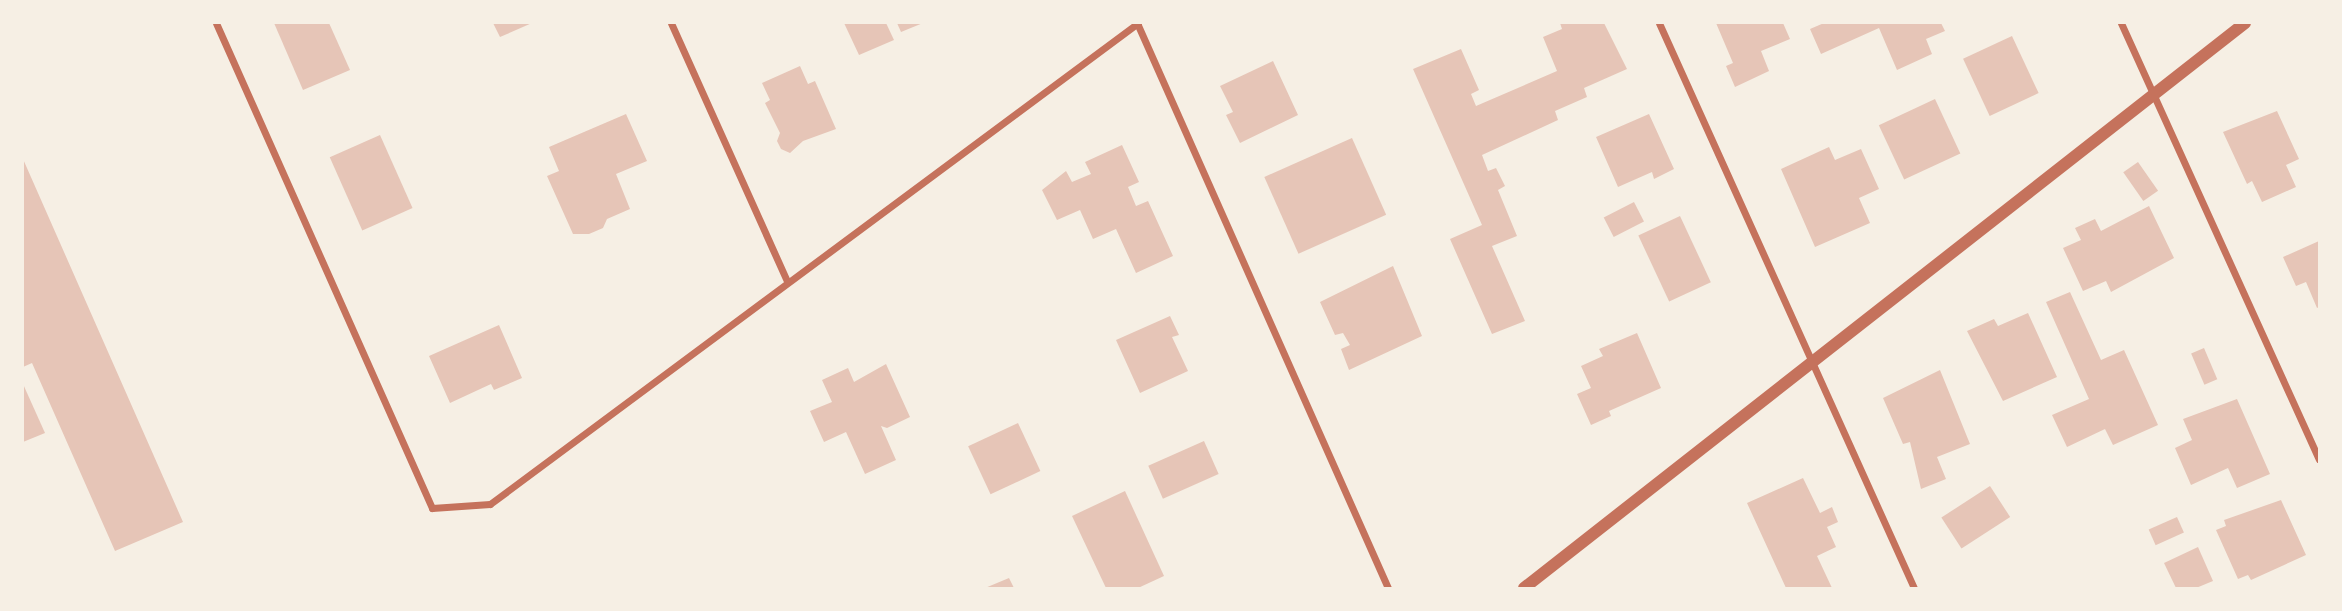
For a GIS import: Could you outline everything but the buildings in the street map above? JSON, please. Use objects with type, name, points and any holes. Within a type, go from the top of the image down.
[{"type":"street","points":[[216,23],[432,508],[490,504],[1138,23],[1388,588]]},
{"type":"street","points":[[671,23],[787,281]]},
{"type":"street","points":[[1659,23],[1782,303],[1814,362],[1913,588]]},
{"type":"street","points":[[2121,23],[2319,459]]},
{"type":"street","points":[[1524,588],[2245,23]]}]
